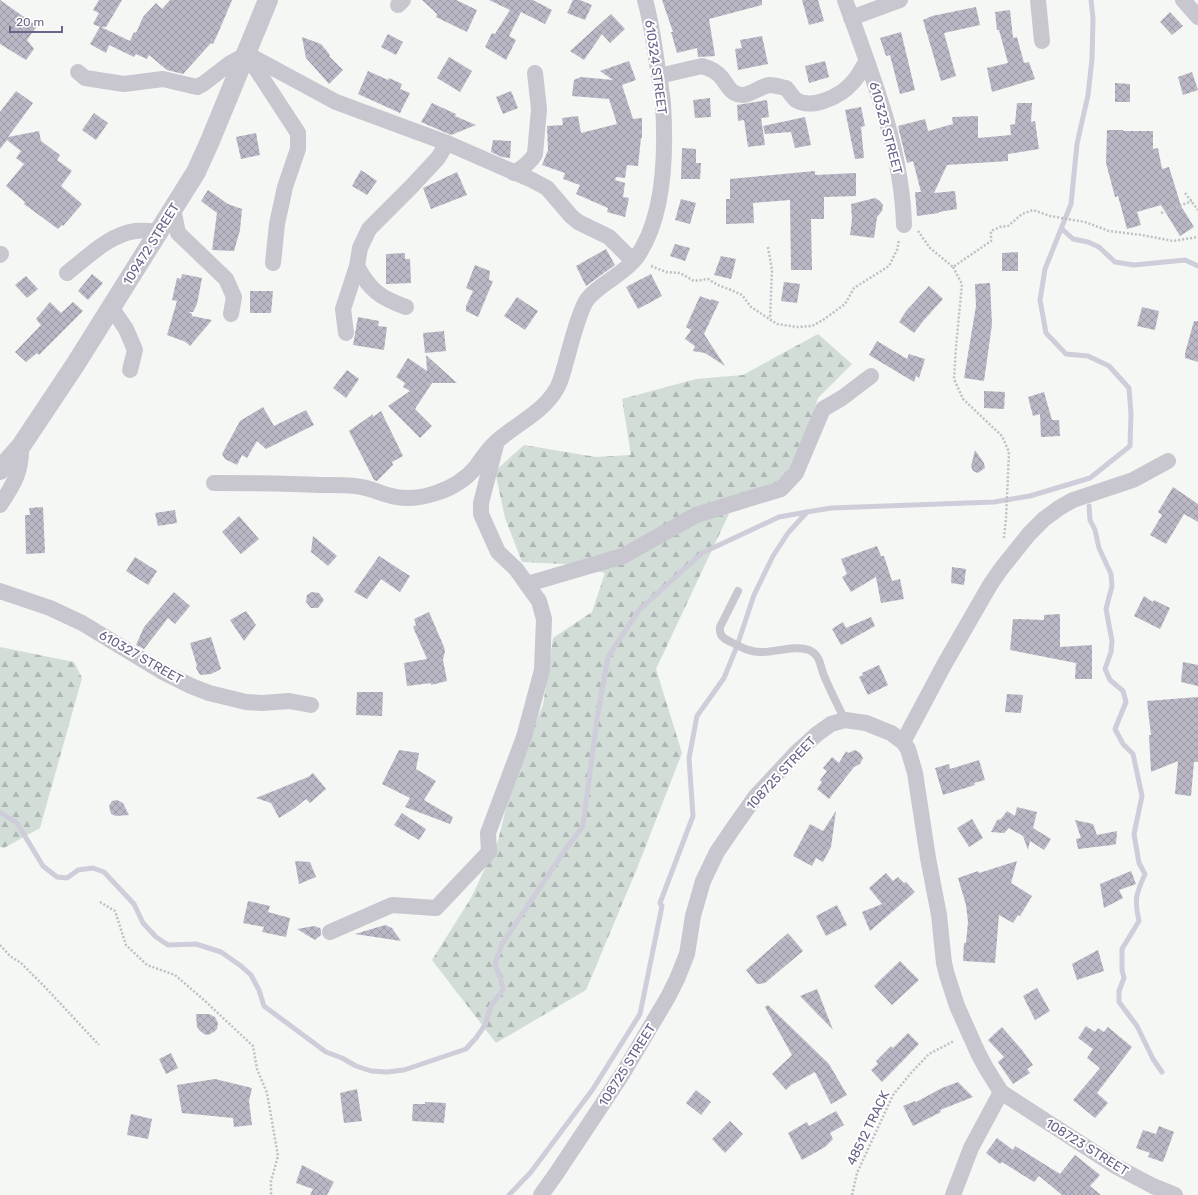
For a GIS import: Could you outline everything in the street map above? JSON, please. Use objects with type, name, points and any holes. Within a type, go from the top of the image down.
[{"type":"street","name":"109472 STREET","points":[[0,470],[21,446],[75,365],[196,172],[247,54],[268,0]]},
{"type":"street","name":"610324 STREET","points":[[214,483],[287,483],[361,486],[391,496],[403,498],[416,498],[433,494],[451,488],[466,477],[487,450],[550,399],[562,378],[570,346],[587,299],[592,293],[629,266],[637,257],[653,223],[661,187],[664,144],[663,103],[653,34],[645,0]]},
{"type":"street","name":"610323 STREET","points":[[845,0],[877,91],[894,150],[903,202],[904,225]]},
{"type":"street","points":[[851,18],[900,0]]},
{"type":"street","points":[[1038,0],[1042,42]]},
{"type":"street","points":[[1183,0],[1198,17]]},
{"type":"street","points":[[78,72],[85,78],[124,84],[163,79],[197,87],[229,64],[247,54]]},
{"type":"street","points":[[247,54],[336,102],[448,143],[532,180],[547,188],[578,222],[609,237],[627,255],[637,257]]},
{"type":"street","points":[[247,54],[298,132],[298,149],[285,187],[277,224],[274,263]]},
{"type":"street","points":[[659,76],[702,66],[709,68],[721,76],[726,85],[735,94],[745,96],[759,89],[770,86],[786,88],[795,100],[805,103],[820,103],[840,93],[852,84],[866,62]]},
{"type":"street","points":[[514,173],[532,160],[535,154],[539,109],[535,73]]},
{"type":"street","points":[[346,333],[343,309],[357,266],[360,248],[369,228],[438,158],[448,143]]},
{"type":"street","points":[[173,209],[178,233],[226,279],[234,297],[231,314]]},
{"type":"street","points":[[67,274],[101,246],[121,234],[136,231],[159,232]]},
{"type":"street","points":[[357,266],[362,277],[376,294],[406,308]]},
{"type":"street","points":[[111,307],[126,329],[135,350],[130,370]]},
{"type":"street","points":[[528,584],[623,556],[696,515],[781,489],[796,473],[823,409],[842,398],[871,376]]},
{"type":"street","points":[[330,932],[392,906],[436,908],[490,852],[488,834],[524,737],[542,670],[544,619],[539,601],[528,584],[516,569],[498,552],[482,514],[481,503],[497,441]]},
{"type":"street","points":[[0,505],[17,476],[21,464],[21,446]]},
{"type":"street","points":[[953,1195],[971,1148],[1002,1092],[986,1068],[952,992],[944,963],[939,915],[928,858],[915,773],[908,749],[903,742],[944,665],[990,585],[1028,534],[1044,519],[1073,500],[1133,480],[1168,461]]},
{"type":"street","name":"610327 STREET","points":[[0,591],[50,608],[82,622],[161,671],[209,693],[246,702],[262,703],[289,701],[311,705]]},
{"type":"street","name":"108725 STREET","points":[[541,1195],[623,1073],[668,997],[687,954],[693,916],[709,866],[756,796],[797,752],[830,724],[845,720],[866,723],[891,733],[903,742]]},
{"type":"street","name":"108723 STREET","points":[[1002,1092],[1117,1167],[1153,1186],[1175,1195]]},
{"type":"lane","points":[[738,591],[720,627],[721,636],[747,650],[762,652],[804,649],[813,652],[820,662],[824,677],[845,720]]},
{"type":"path","points":[[1185,193],[1198,210]]},
{"type":"path","points":[[1161,213],[1192,201]]},
{"type":"path","points":[[953,267],[991,241],[991,231],[1000,227],[1008,226],[1022,214],[1033,210],[1050,216],[1085,222],[1109,231],[1142,234],[1173,241],[1198,237]]},
{"type":"path","points":[[652,266],[666,272],[680,273],[694,281],[708,280],[742,295],[751,307],[777,324],[797,327],[812,326],[845,304],[854,288],[889,266],[897,250],[904,225],[914,225],[930,248],[953,267],[962,284],[954,379],[963,399],[988,421],[1002,436],[1009,452],[1006,518]]},
{"type":"path","points":[[768,247],[771,259],[772,275],[770,320]]},
{"type":"path","points":[[100,902],[115,911],[126,945],[147,965],[175,975],[253,1046],[257,1069],[267,1093],[278,1156],[271,1181],[271,1195]]},
{"type":"path","points":[[0,945],[10,956],[20,963],[45,987],[99,1044]]},
{"type":"path","name":"48512 TRACK","points":[[852,1195],[857,1173],[893,1096],[911,1073],[929,1054],[970,1034]]},
{"type":"green space","points":[[818,334],[852,364],[818,398],[810,423],[784,484],[735,501],[656,669],[682,753],[638,866],[586,990],[496,1043],[432,960],[471,898],[498,841],[510,791],[523,752],[543,705],[553,638],[592,612],[605,573],[564,564],[522,562],[505,518],[495,471],[524,445],[596,457],[631,455],[622,399],[696,379],[743,375]]},
{"type":"green space","points":[[0,647],[74,662],[82,678],[40,828],[4,848],[0,847]]},
{"type":"building","points":[[0,0],[37,26],[27,40],[34,49],[26,60],[0,44]]},
{"type":"building","points":[[99,0],[122,0],[106,27],[101,27],[130,41],[134,32],[136,33],[143,17],[156,3],[162,9],[170,0],[232,0],[213,44],[211,43],[183,74],[167,70],[149,55],[147,59],[136,54],[134,57],[109,45],[106,53],[90,44],[100,27],[93,24],[99,13],[93,10]]},
{"type":"building","points":[[422,0],[456,0],[477,10],[467,32],[436,17],[437,14]]},
{"type":"building","points":[[489,0],[533,0],[552,10],[545,24],[521,12],[509,36],[516,40],[506,60],[485,47],[492,33],[495,34],[510,10]]},
{"type":"building","points":[[573,0],[580,0],[592,5],[585,20],[567,13]]},
{"type":"building","points":[[662,0],[762,0],[762,5],[709,19],[715,56],[698,57],[697,48],[677,53],[671,32],[673,32]]},
{"type":"building","points":[[802,0],[818,0],[824,21],[809,25]]},
{"type":"building","points":[[976,7],[980,25],[944,33],[956,76],[941,81],[923,20],[932,16]]},
{"type":"building","points":[[1010,10],[1013,38],[1017,37],[1024,63],[1029,62],[1035,79],[992,92],[987,68],[1008,63],[999,30],[997,30],[995,12]]},
{"type":"building","points":[[1170,12],[1183,26],[1172,35],[1160,22]]},
{"type":"building","points":[[611,14],[625,29],[610,43],[602,34],[584,60],[570,51]]},
{"type":"building","points":[[901,32],[915,90],[900,94],[890,55],[886,56],[880,38]]},
{"type":"building","points":[[388,34],[403,42],[396,55],[381,47]]},
{"type":"building","points":[[762,36],[768,64],[738,70],[735,49],[742,48],[740,40]]},
{"type":"building","points":[[302,37],[321,44],[330,55],[329,56],[343,70],[329,84],[306,58]]},
{"type":"building","points":[[449,57],[472,71],[460,92],[437,78]]},
{"type":"building","points":[[629,61],[636,80],[622,85],[633,119],[642,118],[642,138],[638,166],[627,165],[625,178],[616,177],[615,180],[625,183],[623,197],[629,198],[625,217],[607,212],[608,208],[576,194],[580,185],[563,179],[565,173],[542,165],[548,150],[547,126],[563,125],[562,118],[578,116],[581,133],[617,124],[609,99],[572,96],[574,80],[581,77],[613,80],[600,71]]},
{"type":"building","points":[[825,61],[829,77],[809,83],[805,66]]},
{"type":"building","points":[[368,71],[388,80],[389,78],[402,84],[400,89],[410,93],[400,113],[358,94]]},
{"type":"building","points":[[1192,72],[1198,90],[1183,95],[1178,77]]},
{"type":"building","points":[[1115,83],[1130,84],[1130,102],[1115,102]]},
{"type":"building","points":[[16,91],[33,103],[8,137],[39,131],[41,141],[60,155],[57,160],[72,171],[61,186],[82,204],[63,226],[62,225],[58,229],[24,204],[25,202],[6,186],[24,164],[16,158],[21,151],[7,140],[0,149],[0,112]]},
{"type":"building","points":[[511,91],[518,108],[503,114],[496,97]]},
{"type":"building","points":[[710,98],[711,117],[695,118],[693,100]]},
{"type":"building","points":[[767,100],[769,117],[761,118],[765,145],[748,147],[744,120],[738,121],[737,105]]},
{"type":"building","points":[[432,103],[456,114],[455,116],[476,125],[451,135],[421,122]]},
{"type":"building","points":[[1017,103],[1032,103],[1031,122],[1035,121],[1039,149],[1008,154],[1008,161],[947,165],[934,193],[955,191],[957,209],[917,216],[915,192],[921,192],[913,161],[907,163],[898,126],[925,119],[928,131],[953,124],[952,117],[978,116],[978,138],[1011,135],[1010,125],[1015,124]]},
{"type":"building","points":[[861,107],[865,126],[861,127],[864,158],[855,159],[845,110]]},
{"type":"building","points":[[94,113],[108,123],[96,140],[82,130]]},
{"type":"building","points":[[805,117],[811,145],[795,148],[791,132],[765,134],[763,126]]},
{"type":"building","points":[[1107,130],[1153,131],[1153,149],[1158,148],[1162,169],[1169,167],[1181,206],[1194,227],[1180,236],[1161,205],[1137,212],[1141,225],[1127,229],[1118,196],[1115,197],[1106,163]]},
{"type":"building","points":[[256,133],[260,155],[241,159],[236,137]]},
{"type":"building","points":[[493,140],[511,141],[510,158],[502,157],[491,152]]},
{"type":"building","points":[[682,148],[696,149],[696,163],[701,163],[700,179],[681,179]]},
{"type":"building","points":[[361,170],[377,181],[367,195],[352,186]]},
{"type":"building","points":[[815,171],[815,175],[856,173],[856,196],[824,197],[824,219],[811,219],[812,270],[791,270],[790,200],[753,203],[754,223],[726,224],[726,199],[730,199],[730,179]]},
{"type":"building","points":[[457,172],[467,195],[431,209],[423,188]]},
{"type":"building","points":[[208,190],[228,204],[242,209],[240,230],[234,251],[212,250],[217,213],[201,201]]},
{"type":"building","points":[[875,198],[883,205],[882,211],[877,217],[874,238],[850,235],[852,219],[851,204]]},
{"type":"building","points":[[681,199],[696,203],[690,224],[675,220]]},
{"type":"building","points":[[675,244],[690,248],[685,261],[670,256]]},
{"type":"building","points":[[606,249],[615,265],[586,286],[576,266]]},
{"type":"building","points":[[1018,252],[1018,271],[1002,271],[1002,253]]},
{"type":"building","points":[[405,253],[405,259],[410,259],[411,283],[386,284],[386,254]]},
{"type":"building","points":[[721,256],[736,259],[731,279],[714,275]]},
{"type":"building","points":[[475,265],[490,271],[489,280],[493,281],[478,317],[466,311],[466,306],[473,291],[466,288]]},
{"type":"building","points":[[92,274],[103,283],[88,300],[78,291]]},
{"type":"building","points":[[182,274],[202,278],[197,304],[193,312],[189,312],[192,316],[212,320],[190,346],[186,342],[167,335],[177,301],[172,300],[177,278],[181,279]]},
{"type":"building","points":[[651,274],[662,296],[638,309],[626,287]]},
{"type":"building","points":[[26,276],[38,289],[27,298],[15,285]]},
{"type":"building","points":[[784,282],[800,284],[797,303],[781,301]]},
{"type":"building","points":[[990,283],[992,324],[984,381],[964,378],[976,306],[975,284]]},
{"type":"building","points":[[929,286],[943,299],[914,333],[899,322],[906,311]]},
{"type":"building","points":[[250,291],[273,291],[271,313],[250,313]]},
{"type":"building","points":[[700,296],[719,302],[704,334],[725,366],[705,353],[693,351],[695,346],[685,339],[691,330],[686,327]]},
{"type":"building","points":[[517,297],[538,311],[525,330],[504,316]]},
{"type":"building","points":[[50,302],[61,313],[73,302],[83,311],[39,355],[37,353],[26,362],[15,352],[41,325],[36,319]]},
{"type":"building","points":[[1142,307],[1159,311],[1155,330],[1137,326]]},
{"type":"building","points":[[358,317],[379,321],[378,326],[387,327],[384,350],[353,345]]},
{"type":"building","points":[[1194,321],[1198,321],[1198,362],[1185,358]]},
{"type":"building","points":[[444,331],[446,351],[425,353],[423,333]]},
{"type":"building","points":[[877,341],[907,359],[909,354],[925,359],[919,378],[916,376],[914,382],[869,355]]},
{"type":"building","points":[[426,355],[457,383],[432,383],[415,409],[432,426],[420,438],[388,406],[410,391],[403,387],[405,383],[396,377],[408,358],[427,371]]},
{"type":"building","points":[[347,370],[359,379],[346,398],[333,388]]},
{"type":"building","points":[[984,391],[1005,392],[1004,409],[984,408]]},
{"type":"building","points":[[1044,392],[1052,420],[1059,420],[1060,436],[1041,437],[1040,414],[1033,416],[1028,397]]},
{"type":"building","points":[[263,407],[274,426],[306,410],[314,425],[266,449],[257,441],[247,458],[242,455],[237,465],[225,459],[222,454],[240,421]]},
{"type":"building","points":[[381,411],[403,456],[392,462],[393,465],[377,481],[374,480],[349,431],[373,414],[373,417]]},
{"type":"building","points":[[975,450],[984,463],[985,468],[978,473],[973,471],[971,466]]},
{"type":"building","points":[[1173,487],[1198,504],[1198,522],[1184,514],[1166,544],[1150,535],[1162,515],[1158,512]]},
{"type":"building","points":[[43,507],[45,553],[26,554],[25,515],[30,515],[29,508]]},
{"type":"building","points":[[175,510],[177,523],[158,526],[155,513]]},
{"type":"building","points":[[239,516],[259,539],[241,554],[222,532]]},
{"type":"building","points":[[313,536],[337,556],[328,566],[311,552]]},
{"type":"building","points":[[877,546],[881,556],[884,556],[892,581],[900,579],[904,599],[881,603],[876,577],[851,592],[842,577],[847,574],[841,559]]},
{"type":"building","points":[[379,556],[410,576],[400,592],[381,579],[367,599],[354,592]]},
{"type":"building","points":[[135,557],[157,571],[148,585],[126,571]]},
{"type":"building","points":[[952,567],[966,569],[964,585],[951,583]]},
{"type":"building","points":[[174,592],[190,606],[175,624],[168,618],[144,649],[136,645],[144,627]]},
{"type":"building","points":[[312,592],[319,593],[324,600],[318,608],[311,608],[306,602],[307,595]]},
{"type":"building","points":[[1144,596],[1153,602],[1154,600],[1170,608],[1160,629],[1134,616]]},
{"type":"building","points":[[246,611],[256,625],[244,641],[230,620]]},
{"type":"building","points":[[429,612],[444,647],[445,651],[443,660],[447,681],[431,685],[431,683],[407,686],[404,663],[427,659],[413,627],[416,625],[414,619]]},
{"type":"building","points":[[1060,614],[1060,647],[1092,645],[1092,679],[1075,679],[1076,663],[1010,650],[1013,619],[1044,620],[1044,615]]},
{"type":"building","points":[[871,617],[875,626],[841,645],[832,629],[843,622],[846,628]]},
{"type":"building","points":[[211,637],[221,669],[211,674],[200,675],[196,668],[197,666],[190,643]]},
{"type":"building","points":[[1183,662],[1198,665],[1198,686],[1181,682]]},
{"type":"building","points":[[879,665],[888,685],[868,695],[859,677],[863,675],[862,673]]},
{"type":"building","points":[[357,692],[383,692],[382,716],[356,715]]},
{"type":"building","points":[[1007,694],[1023,695],[1021,713],[1005,712]]},
{"type":"building","points":[[1198,697],[1198,762],[1194,762],[1191,796],[1175,794],[1178,761],[1151,772],[1149,735],[1151,735],[1147,701]]},
{"type":"building","points":[[399,750],[419,753],[416,769],[436,781],[424,800],[453,817],[450,824],[405,807],[410,798],[382,784]]},
{"type":"building","points":[[855,750],[860,753],[863,758],[860,764],[854,767],[829,799],[817,789],[822,782],[820,780],[827,771],[823,768],[832,757],[839,763],[846,751],[848,753]]},
{"type":"building","points":[[979,760],[985,780],[974,783],[975,785],[943,795],[935,768],[949,764],[950,769]]},
{"type":"building","points":[[313,773],[326,789],[310,803],[306,799],[279,818],[271,803],[256,798],[308,777]]},
{"type":"building","points":[[117,800],[123,803],[129,815],[116,816],[111,814],[109,806],[112,801]]},
{"type":"building","points":[[1017,807],[1037,812],[1033,828],[1051,839],[1044,850],[1030,841],[1028,850],[1023,836],[1009,828],[1004,833],[991,832],[997,820],[1001,819],[1007,811],[1015,816]]},
{"type":"building","points":[[836,811],[831,847],[823,862],[816,858],[812,866],[793,856],[810,824],[823,831]]},
{"type":"building","points":[[402,813],[426,829],[419,840],[394,825]]},
{"type":"building","points":[[972,819],[983,838],[969,847],[957,828]]},
{"type":"building","points":[[1075,820],[1093,824],[1097,835],[1117,831],[1116,844],[1078,849],[1076,839],[1081,838]]},
{"type":"building","points":[[295,861],[310,862],[316,877],[299,884]]},
{"type":"building","points":[[1017,861],[1011,883],[1032,896],[1020,916],[1018,915],[1013,923],[999,915],[995,963],[963,961],[964,943],[966,943],[968,922],[966,905],[958,878]]},
{"type":"building","points":[[1131,871],[1136,884],[1119,890],[1123,898],[1104,908],[1100,884]]},
{"type":"building","points":[[886,873],[893,881],[898,877],[904,883],[906,882],[915,892],[870,931],[862,912],[882,904],[869,888]]},
{"type":"building","points":[[248,901],[270,906],[268,912],[290,918],[286,937],[262,932],[264,927],[243,923]]},
{"type":"building","points":[[837,905],[847,925],[826,936],[816,916]]},
{"type":"building","points":[[385,925],[392,928],[401,941],[355,934]]},
{"type":"building","points":[[314,926],[320,928],[321,930],[321,935],[315,940],[297,929]]},
{"type":"building","points":[[788,933],[803,951],[765,983],[757,984],[746,970]]},
{"type":"building","points":[[1098,950],[1104,971],[1077,980],[1072,964]]},
{"type":"building","points":[[900,961],[919,980],[892,1005],[874,986]]},
{"type":"building","points":[[1037,988],[1050,1011],[1035,1020],[1023,996]]},
{"type":"building","points":[[817,989],[833,1030],[800,996]]},
{"type":"building","points":[[768,1005],[829,1064],[847,1095],[831,1104],[815,1072],[791,1085],[786,1090],[772,1074],[792,1055],[765,1007]]},
{"type":"building","points":[[196,1014],[209,1014],[215,1017],[218,1023],[217,1029],[208,1035],[204,1034],[197,1027]]},
{"type":"building","points":[[1086,1026],[1095,1032],[1098,1028],[1104,1032],[1108,1027],[1132,1047],[1097,1093],[1108,1103],[1095,1118],[1073,1100],[1100,1068],[1087,1058],[1093,1049],[1078,1038]]},
{"type":"building","points":[[1002,1027],[1033,1065],[1027,1069],[1030,1073],[1013,1084],[998,1062],[1004,1057],[988,1040]]},
{"type":"building","points":[[908,1033],[919,1044],[882,1082],[871,1070],[878,1064],[876,1061],[891,1046],[893,1048]]},
{"type":"building","points":[[171,1053],[178,1068],[166,1074],[159,1059]]},
{"type":"building","points":[[215,1079],[252,1088],[249,1101],[252,1125],[234,1127],[233,1118],[182,1113],[177,1085]]},
{"type":"building","points":[[958,1082],[973,1097],[940,1110],[941,1112],[913,1126],[903,1106],[915,1101],[916,1102],[942,1088]]},
{"type":"building","points":[[357,1089],[362,1121],[344,1123],[340,1093]]},
{"type":"building","points":[[696,1090],[711,1102],[701,1115],[686,1103]]},
{"type":"building","points":[[425,1102],[446,1103],[444,1123],[412,1121],[413,1104],[425,1104]]},
{"type":"building","points":[[836,1111],[844,1125],[830,1133],[833,1139],[825,1147],[802,1160],[788,1133],[807,1122],[809,1126]]},
{"type":"building","points":[[131,1114],[152,1119],[148,1139],[127,1135]]},
{"type":"building","points":[[730,1121],[743,1134],[725,1153],[712,1139]]},
{"type":"building","points":[[1159,1126],[1174,1132],[1163,1162],[1148,1157],[1150,1153],[1136,1148],[1143,1130],[1156,1134]]},
{"type":"building","points":[[997,1138],[1013,1150],[1015,1146],[1060,1174],[1075,1155],[1100,1175],[1090,1186],[1101,1195],[1062,1195],[1039,1176],[1034,1182],[1002,1162],[1000,1164],[986,1153]]},
{"type":"building","points":[[302,1165],[334,1182],[327,1195],[310,1195],[313,1189],[296,1183]]},
{"type":"waterway","points":[[509,1195],[531,1172],[593,1089],[640,1014],[662,906],[660,903],[693,816],[689,758],[697,716],[724,678],[737,646],[754,595],[773,556],[788,533],[807,512],[831,508],[994,502],[1030,496],[1090,478],[1130,446],[1131,414],[1129,388],[1109,366],[1088,356],[1066,354],[1046,333],[1040,300],[1045,269],[1071,204],[1077,144],[1088,95],[1092,59],[1093,18],[1091,0]]},
{"type":"waterway","points":[[1062,229],[1073,239],[1088,242],[1099,247],[1115,262],[1134,265],[1185,260],[1198,266]]},
{"type":"waterway","points":[[1089,506],[1090,520],[1095,530],[1099,548],[1111,574],[1112,586],[1106,609],[1112,641],[1111,652],[1105,669],[1110,680],[1123,691],[1126,702],[1115,729],[1123,744],[1133,754],[1142,796],[1134,834],[1139,863],[1145,874],[1136,902],[1139,921],[1122,949],[1122,970],[1124,978],[1119,991],[1119,1002],[1137,1026],[1153,1059],[1162,1072]]},
{"type":"waterway","points":[[0,812],[17,823],[43,866],[57,877],[67,878],[78,870],[93,868],[104,872],[134,904],[143,923],[156,937],[168,945],[196,944],[221,952],[241,966],[251,975],[259,990],[264,1006],[326,1052],[342,1058],[356,1066],[371,1071],[387,1072],[404,1070],[466,1049],[485,1025],[491,1006],[503,989],[495,964],[502,944],[565,850],[583,826],[597,719],[608,657],[639,610],[702,553],[779,517],[807,512]]}]
